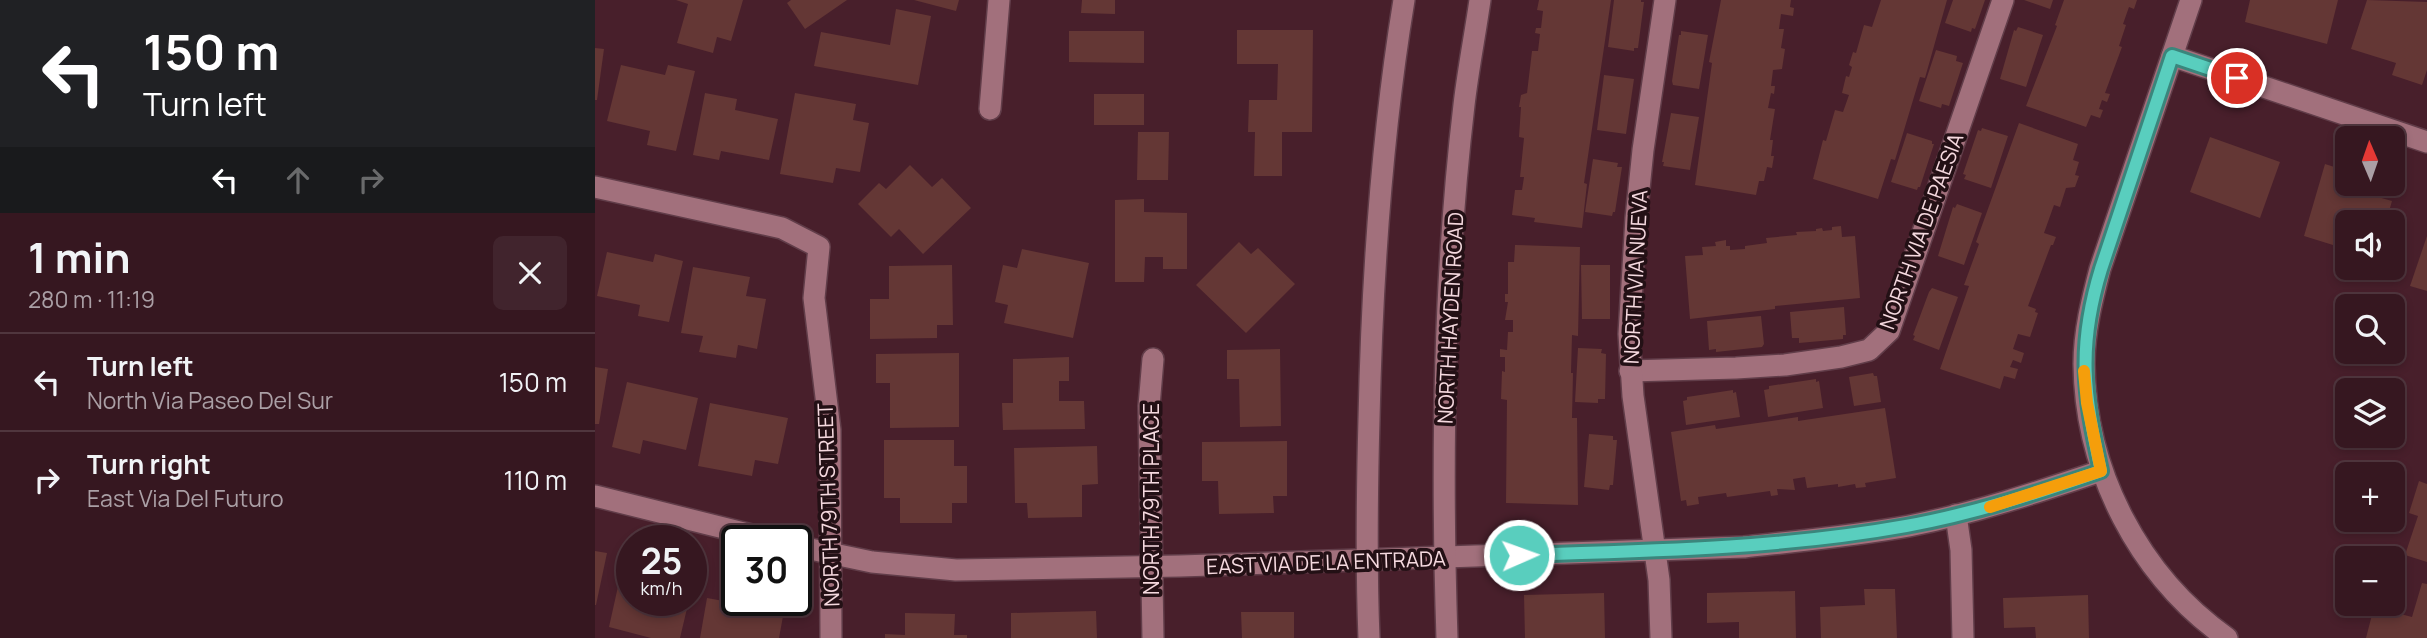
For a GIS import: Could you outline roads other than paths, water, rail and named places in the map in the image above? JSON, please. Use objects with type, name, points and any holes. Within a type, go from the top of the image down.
[{"type":"street","points":[[990,109],[999,0]]},
{"type":"street","points":[[1369,638],[1366,560],[1375,256],[1390,87],[1404,0]]},
{"type":"street","name":"NORTH HAYDEN ROAD","points":[[1447,638],[1444,414],[1449,270],[1464,105],[1480,0]]},
{"type":"street","name":"NORTH VIA NUEVA","points":[[1661,638],[1659,580],[1630,371],[1629,334],[1636,218],[1665,0]]},
{"type":"street","name":"NORTH VIA DE PAESIA","points":[[1630,371],[1785,365],[1841,357],[1869,350],[1889,331],[2003,0]]},
{"type":"street","points":[[2191,0],[2101,269],[2088,320],[2084,363],[2087,403],[2101,471],[2147,559],[2187,606],[2227,638]]},
{"type":"street","points":[[2172,56],[2427,142]]},
{"type":"street","name":"NORTH 79TH STREET","points":[[595,187],[782,228],[819,247],[814,298],[830,430],[831,638]]},
{"type":"street","name":"NORTH 79TH PLACE","points":[[1153,359],[1149,406],[1153,638]]},
{"type":"street","name":"EAST VIA DE LA ENTRADA","points":[[812,550],[872,562],[956,570],[1151,567],[1744,547],[1908,526],[1992,507],[2101,471]]},
{"type":"street","points":[[595,496],[721,527]]},
{"type":"street","points":[[1956,515],[1961,550],[1963,638]]}]
